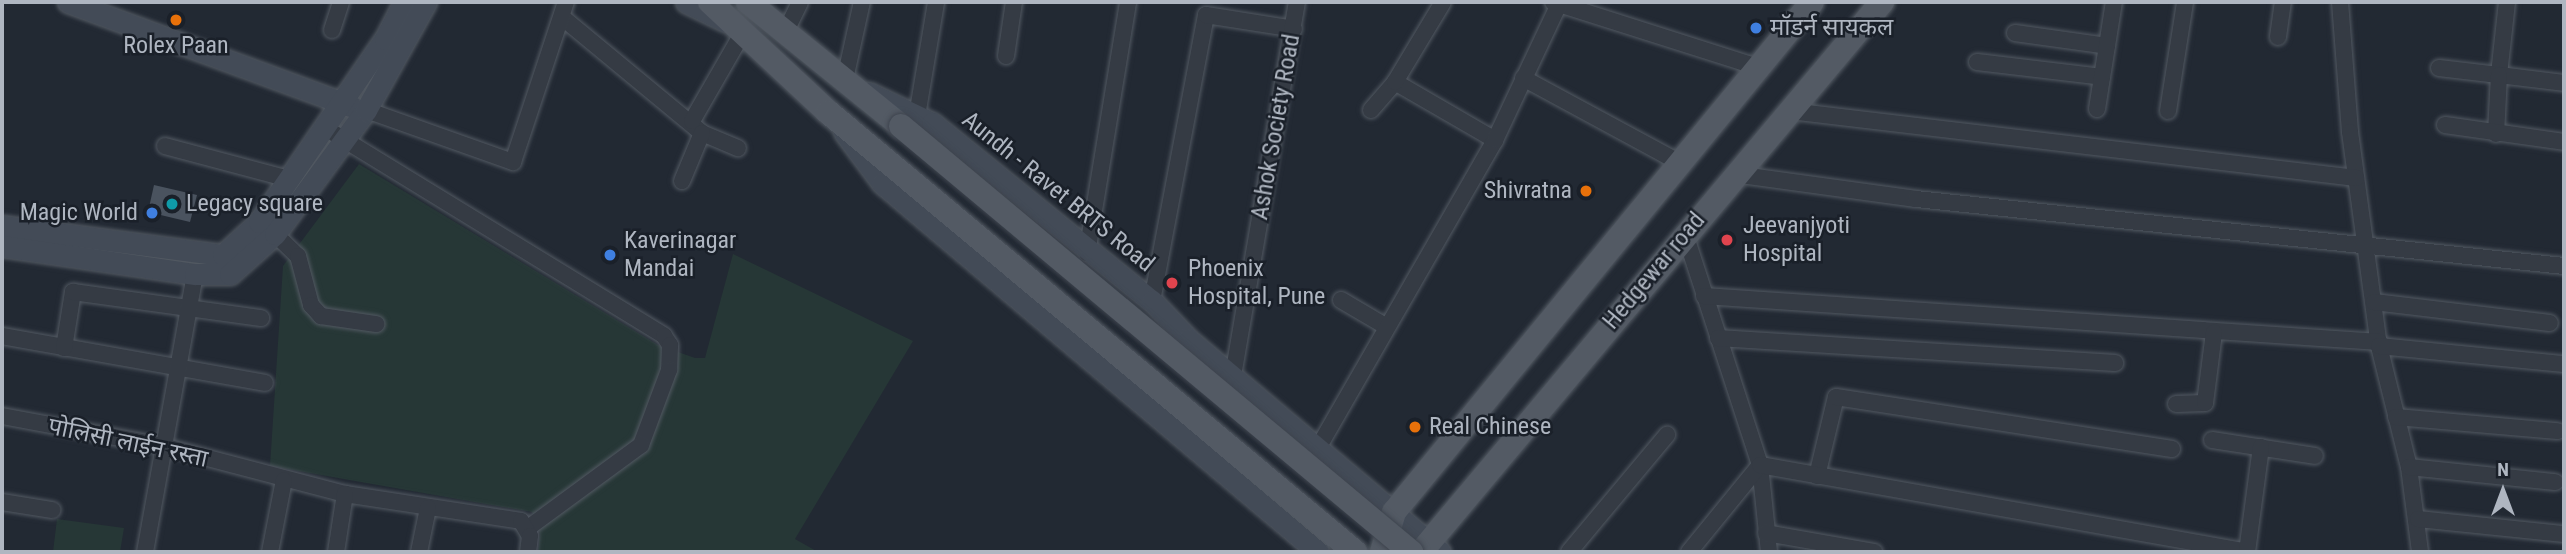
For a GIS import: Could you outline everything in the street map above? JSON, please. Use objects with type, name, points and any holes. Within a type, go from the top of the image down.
[{"type":"main road","points":[[710,2],[828,111],[1355,552]]},
{"type":"main road","name":"Hedgewar road","points":[[1394,512],[1812,2]]},
{"type":"main road","name":"Hedgewar road","points":[[1425,550],[1734,174],[1882,2]]},
{"type":"main road","points":[[753,4],[785,33],[848,82],[909,121],[1425,550]]},
{"type":"main road","points":[[1382,552],[1394,512]]},
{"type":"street","points":[[332,30],[341,2]]},
{"type":"street","points":[[2,246],[147,257],[223,255],[259,222],[340,104],[404,2]]},
{"type":"street","points":[[2,226],[147,257],[195,275],[230,274],[275,234],[366,110],[426,2]]},
{"type":"street","points":[[78,4],[340,104],[366,110],[513,162],[566,2]]},
{"type":"street","points":[[682,181],[697,127],[736,28],[687,2]]},
{"type":"street","points":[[785,33],[800,2]]},
{"type":"street","points":[[848,82],[862,2]]},
{"type":"street","points":[[909,121],[936,2]]},
{"type":"street","points":[[1006,56],[1014,2]]},
{"type":"street","points":[[1087,253],[1128,2]]},
{"type":"street","name":"Ashok Society Road","points":[[1233,376],[1297,2]]},
{"type":"street","points":[[1371,110],[1395,82],[1443,2]]},
{"type":"street","points":[[2097,109],[2114,2]]},
{"type":"street","points":[[2168,111],[2186,2]]},
{"type":"street","points":[[2278,37],[2283,2]]},
{"type":"street","points":[[2340,2],[2356,178],[2379,344],[2409,467],[2420,552]]},
{"type":"street","points":[[2496,134],[2507,2]]},
{"type":"street","points":[[1318,448],[1495,140],[1556,3],[1758,67]]},
{"type":"street","points":[[1152,301],[1206,15],[1294,29]]},
{"type":"street","points":[[562,18],[697,127],[738,148]]},
{"type":"street","points":[[2015,33],[2107,46]]},
{"type":"street","points":[[1977,62],[2102,77]]},
{"type":"street","points":[[2439,68],[2564,83]]},
{"type":"street","points":[[1523,78],[1680,163]]},
{"type":"street","points":[[1395,82],[1495,140]]},
{"type":"street","points":[[828,111],[882,183],[1318,552]]},
{"type":"street","points":[[1790,111],[2356,178]]},
{"type":"street","name":"Aundh - Ravet BRTS Road","points":[[909,121],[1152,301],[1233,376],[1394,512],[1425,550]]},
{"type":"street","points":[[2445,125],[2564,142]]},
{"type":"street","points":[[324,128],[664,336],[670,345],[669,370],[641,445],[528,528],[528,552]]},
{"type":"street","points":[[165,146],[289,179]]},
{"type":"street","points":[[1734,174],[1916,199],[2564,266]]},
{"type":"street","points":[[1685,233],[1760,465],[1769,552]]},
{"type":"street","points":[[275,234],[298,256],[310,305],[321,316],[376,324]]},
{"type":"street","points":[[145,552],[174,369],[195,275]]},
{"type":"street","points":[[64,348],[73,292],[261,318]]},
{"type":"street","points":[[1704,296],[2149,324],[2214,333],[2379,344],[2564,364]]},
{"type":"street","points":[[1341,300],[1387,327]]},
{"type":"street","points":[[2374,302],[2550,323]]},
{"type":"street","points":[[2176,404],[2205,403],[2214,333]]},
{"type":"street","points":[[2,336],[174,369],[265,383]]},
{"type":"street","points":[[1718,338],[2115,363]]},
{"type":"street","points":[[1817,476],[1833,400],[1840,397],[2172,449]]},
{"type":"street","name":"पोलिसी लाईन रस्ता","points":[[2,416],[162,446],[254,473],[345,494],[503,517],[528,528]]},
{"type":"street","points":[[2396,417],[2557,431]]},
{"type":"street","points":[[1569,552],[1667,435]]},
{"type":"street","points":[[2212,440],[2315,456]]},
{"type":"street","points":[[1760,465],[2247,552],[2262,447]]},
{"type":"street","points":[[1689,552],[1760,465]]},
{"type":"street","points":[[2409,467],[2555,482]]},
{"type":"street","points":[[270,552],[284,480]]},
{"type":"street","points":[[336,552],[345,494]]},
{"type":"street","points":[[2,502],[52,510]]},
{"type":"street","points":[[419,552],[428,508]]},
{"type":"street","points":[[2417,519],[2564,534]]},
{"type":"street","points":[[1766,533],[1874,552]]},
{"type":"shaded area","points":[[359,164],[658,345],[695,358],[705,358],[733,254],[913,341],[795,539],[818,552],[538,552],[540,532],[532,512],[270,466],[283,266]]},
{"type":"shaded area","points":[[57,519],[124,528],[120,552],[53,552]]},
{"type":"building","name":"Legacy square","points":[[154,185],[197,195],[190,222],[148,212]]},
{"type":"place","name":"Rolex Paan","points":[[176,20]]},
{"type":"place","name":"मॉडर्न सायकल","points":[[1756,28]]},
{"type":"place","name":"Shivratna","points":[[1586,191]]},
{"type":"place","name":"Legacy square","points":[[172,204]]},
{"type":"place","name":"Magic World","points":[[152,213]]},
{"type":"place","name":"Jeevanjyoti Hospital","points":[[1727,240]]},
{"type":"place","name":"Kaverinagar Mandai","points":[[610,255]]},
{"type":"place","name":"Phoenix Hospital, Pune","points":[[1172,283]]},
{"type":"place","name":"Real Chinese","points":[[1415,427]]}]
